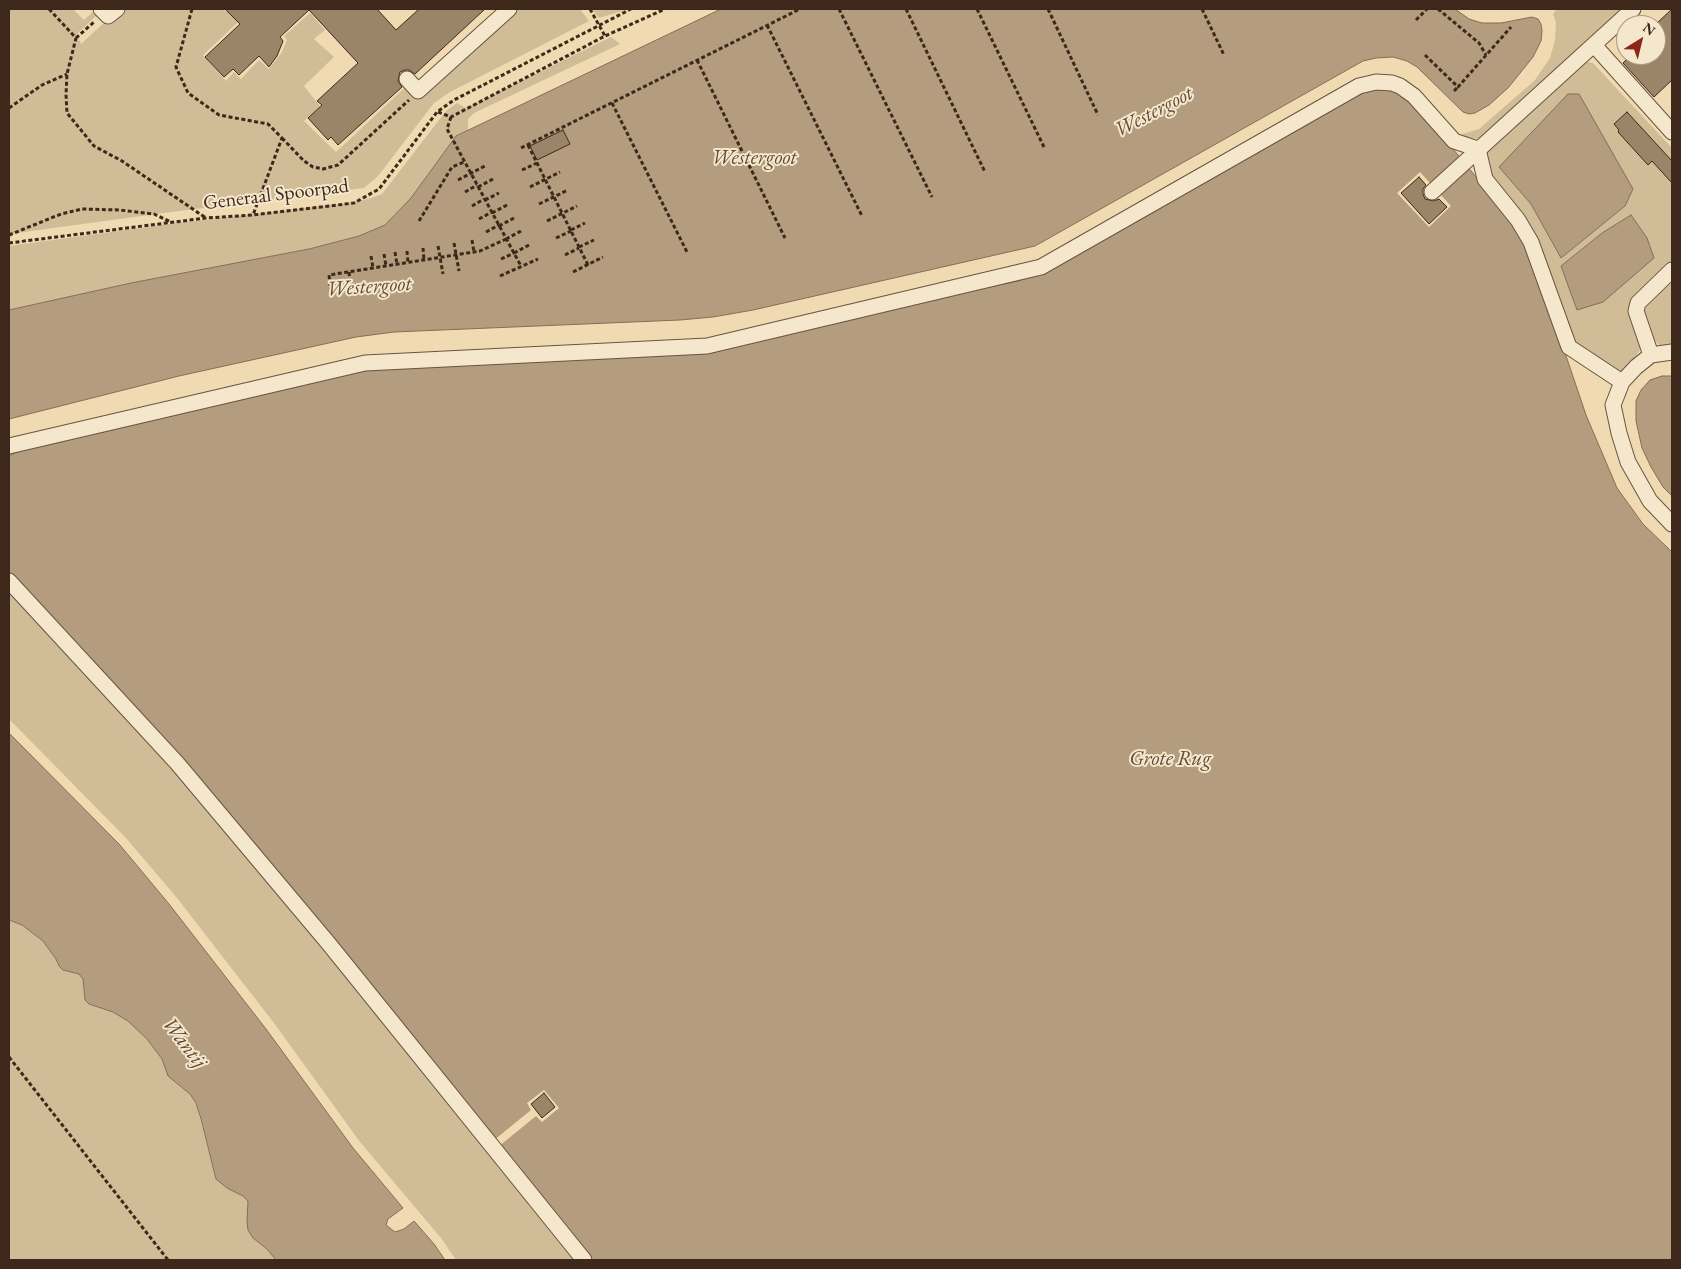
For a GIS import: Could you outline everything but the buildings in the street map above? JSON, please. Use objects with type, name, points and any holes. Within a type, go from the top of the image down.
[{"type":"lane","points":[[407,78],[418,91],[509,9]]},
{"type":"lane","points":[[1432,192],[1633,9]]},
{"type":"lane","points":[[1594,45],[1672,132]]},
{"type":"lane","points":[[9,446],[366,364],[707,346],[1041,267],[1367,83],[1384,82],[1400,86],[1414,96],[1454,141],[1478,149]]},
{"type":"lane","points":[[1478,149],[1485,179],[1518,220],[1531,242],[1569,347],[1622,382]]},
{"type":"lane","points":[[1652,354],[1636,311],[1638,303],[1672,270]]},
{"type":"lane","points":[[1672,352],[1652,354],[1636,367],[1622,382],[1613,405],[1618,433],[1628,462],[1650,501],[1672,524]]},
{"type":"lane","points":[[9,581],[177,762],[329,944],[584,1260]]},
{"type":"path","points":[[50,9],[76,38]]},
{"type":"path","points":[[192,9],[176,67],[188,93],[219,115],[268,124],[304,162],[313,167],[324,169],[338,166],[418,91]]},
{"type":"path","points":[[590,9],[605,36]]},
{"type":"path","name":"Generaal Spoorpad","points":[[9,244],[206,218],[253,215],[354,202],[379,189],[437,112],[454,100],[631,9]]},
{"type":"path","points":[[521,266],[447,129],[451,117],[605,36],[665,9]]},
{"type":"path","points":[[521,148],[800,9]]},
{"type":"path","points":[[839,9],[932,197]]},
{"type":"path","points":[[906,9],[985,172]]},
{"type":"path","points":[[977,9],[1044,147]]},
{"type":"path","points":[[1048,9],[1098,115]]},
{"type":"path","points":[[1202,9],[1224,55]]},
{"type":"path","points":[[1416,20],[1427,9]]},
{"type":"path","points":[[1438,9],[1479,42],[1486,55]]},
{"type":"path","points":[[1442,13],[1445,9]]},
{"type":"path","points":[[107,10],[76,38],[67,74],[67,113],[94,146],[122,161],[206,218]]},
{"type":"path","points":[[767,25],[862,216]]},
{"type":"path","points":[[1454,91],[1511,27]]},
{"type":"path","points":[[1426,56],[1458,86]]},
{"type":"path","points":[[697,60],[785,238]]},
{"type":"path","points":[[9,108],[42,84],[67,74]]},
{"type":"path","points":[[612,103],[687,252]]},
{"type":"path","points":[[437,112],[451,117]]},
{"type":"path","points":[[253,215],[282,138]]},
{"type":"path","points":[[528,145],[588,265]]},
{"type":"path","points":[[419,221],[452,167],[464,162]]},
{"type":"path","points":[[522,170],[537,163]]},
{"type":"path","points":[[458,180],[485,166]]},
{"type":"path","points":[[530,187],[560,172]]},
{"type":"path","points":[[465,192],[493,180]]},
{"type":"path","points":[[539,204],[568,190]]},
{"type":"path","points":[[472,206],[499,193]]},
{"type":"path","points":[[479,218],[507,205]]},
{"type":"path","points":[[547,221],[577,206]]},
{"type":"path","points":[[9,235],[61,214],[82,209],[120,210],[154,214],[172,223]]},
{"type":"path","points":[[486,232],[514,218]]},
{"type":"path","points":[[556,238],[585,223]]},
{"type":"path","points":[[331,292],[329,276],[480,251],[521,231]]},
{"type":"path","points":[[472,240],[474,252]]},
{"type":"path","points":[[564,255],[594,240]]},
{"type":"path","points":[[454,243],[459,271]]},
{"type":"path","points":[[501,259],[529,245]]},
{"type":"path","points":[[438,246],[443,274]]},
{"type":"path","points":[[423,248],[424,260]]},
{"type":"path","points":[[406,251],[408,263]]},
{"type":"path","points":[[395,252],[397,264]]},
{"type":"path","points":[[384,254],[386,266]]},
{"type":"path","points":[[371,256],[373,268]]},
{"type":"path","points":[[574,272],[603,257]]},
{"type":"path","points":[[500,276],[538,259]]},
{"type":"path","points":[[349,272],[351,289]]},
{"type":"path","points":[[9,1058],[168,1260]]},
{"type":"shaded area","points":[[9,9],[73,9],[84,20],[93,12],[97,15],[77,34],[81,44],[119,9],[223,9],[226,12],[229,9],[252,9],[203,55],[226,81],[234,72],[241,79],[259,60],[269,69],[282,52],[287,40],[284,36],[310,13],[325,30],[314,39],[334,57],[304,86],[320,106],[304,121],[336,152],[413,80],[417,86],[509,9],[580,9],[589,21],[450,92],[434,103],[378,176],[364,188],[9,234]]},
{"type":"shaded area","points":[[592,9],[629,9],[599,18]]},
{"type":"shaded area","points":[[1557,9],[1622,9],[1480,139],[1456,136],[1479,129],[1535,80],[1550,58],[1555,40],[1556,23],[1553,14]]},
{"type":"shaded area","points":[[611,37],[620,44],[474,113],[468,119],[468,131],[456,136],[411,198],[385,225],[359,236],[309,249],[131,283],[9,310],[9,246],[368,199],[382,194],[446,111],[457,103],[466,108]]},
{"type":"shaded area","points":[[1587,62],[1593,63],[1672,148],[1672,261],[1629,306],[1642,347],[1621,377],[1574,346],[1480,159],[1575,69]],"holes":[[[1499,167],[1625,206],[1561,258],[1531,204]],[[1631,215],[1577,310],[1561,266],[1602,233]]]},
{"type":"shaded area","points":[[1672,279],[1672,348],[1664,349],[1645,329],[1640,311]]},
{"type":"shaded area","points":[[9,590],[203,802],[580,1260],[456,1260],[441,1238],[360,1142],[274,1023],[177,898],[126,838],[9,719]]},
{"type":"shaded area","points":[[9,920],[21,925],[43,941],[63,970],[79,974],[83,979],[84,992],[100,1008],[113,1012],[128,1021],[147,1039],[162,1059],[168,1076],[190,1094],[196,1103],[216,1179],[248,1201],[253,1238],[267,1249],[276,1260],[14,1260],[9,1258]]},
{"type":"water","name":"Westergoot","points":[[721,9],[1455,9],[1469,19],[1482,23],[1501,23],[1532,17],[1538,19],[1542,31],[1541,41],[1533,57],[1508,88],[1489,105],[1475,113],[1463,112],[1417,67],[1407,61],[1393,57],[1363,61],[1035,246],[753,310],[713,317],[394,332],[356,337],[179,376],[9,419],[9,310],[131,283],[309,249],[359,236],[385,225],[411,198],[456,136]]},
{"type":"water","name":"Grote Rug","points":[[1390,87],[1421,110],[1513,222],[1538,273],[1586,415],[1617,488],[1643,524],[1672,552],[1672,1260],[589,1260],[498,1147],[9,579],[9,456],[27,447],[381,366],[678,352],[1018,281],[1037,274],[1364,89]]},
{"type":"water","points":[[1568,94],[1579,94],[1633,189],[1625,206],[1561,258],[1531,204],[1499,167]]},
{"type":"water","points":[[1631,215],[1647,238],[1654,258],[1603,302],[1577,310],[1561,266],[1602,233]]},
{"type":"water","points":[[1662,376],[1672,376],[1672,496],[1663,487],[1651,467],[1642,448],[1636,421],[1636,401],[1641,390],[1650,380]]},
{"type":"water","name":"Wantij","points":[[9,733],[119,844],[169,904],[266,1029],[353,1148],[403,1208],[388,1219],[386,1225],[395,1232],[404,1229],[414,1221],[445,1260],[276,1260],[267,1249],[253,1238],[248,1230],[248,1201],[216,1179],[201,1119],[196,1103],[190,1094],[168,1076],[162,1059],[147,1039],[128,1021],[113,1012],[89,1004],[85,1000],[83,979],[79,974],[63,970],[43,941],[22,925],[9,920]]},
{"type":"pier","points":[[1420,172],[1451,206],[1429,227],[1397,193]]},
{"type":"pier","points":[[544,1090],[559,1108],[542,1122],[536,1116],[498,1147],[493,1141],[531,1110],[527,1103]]}]
